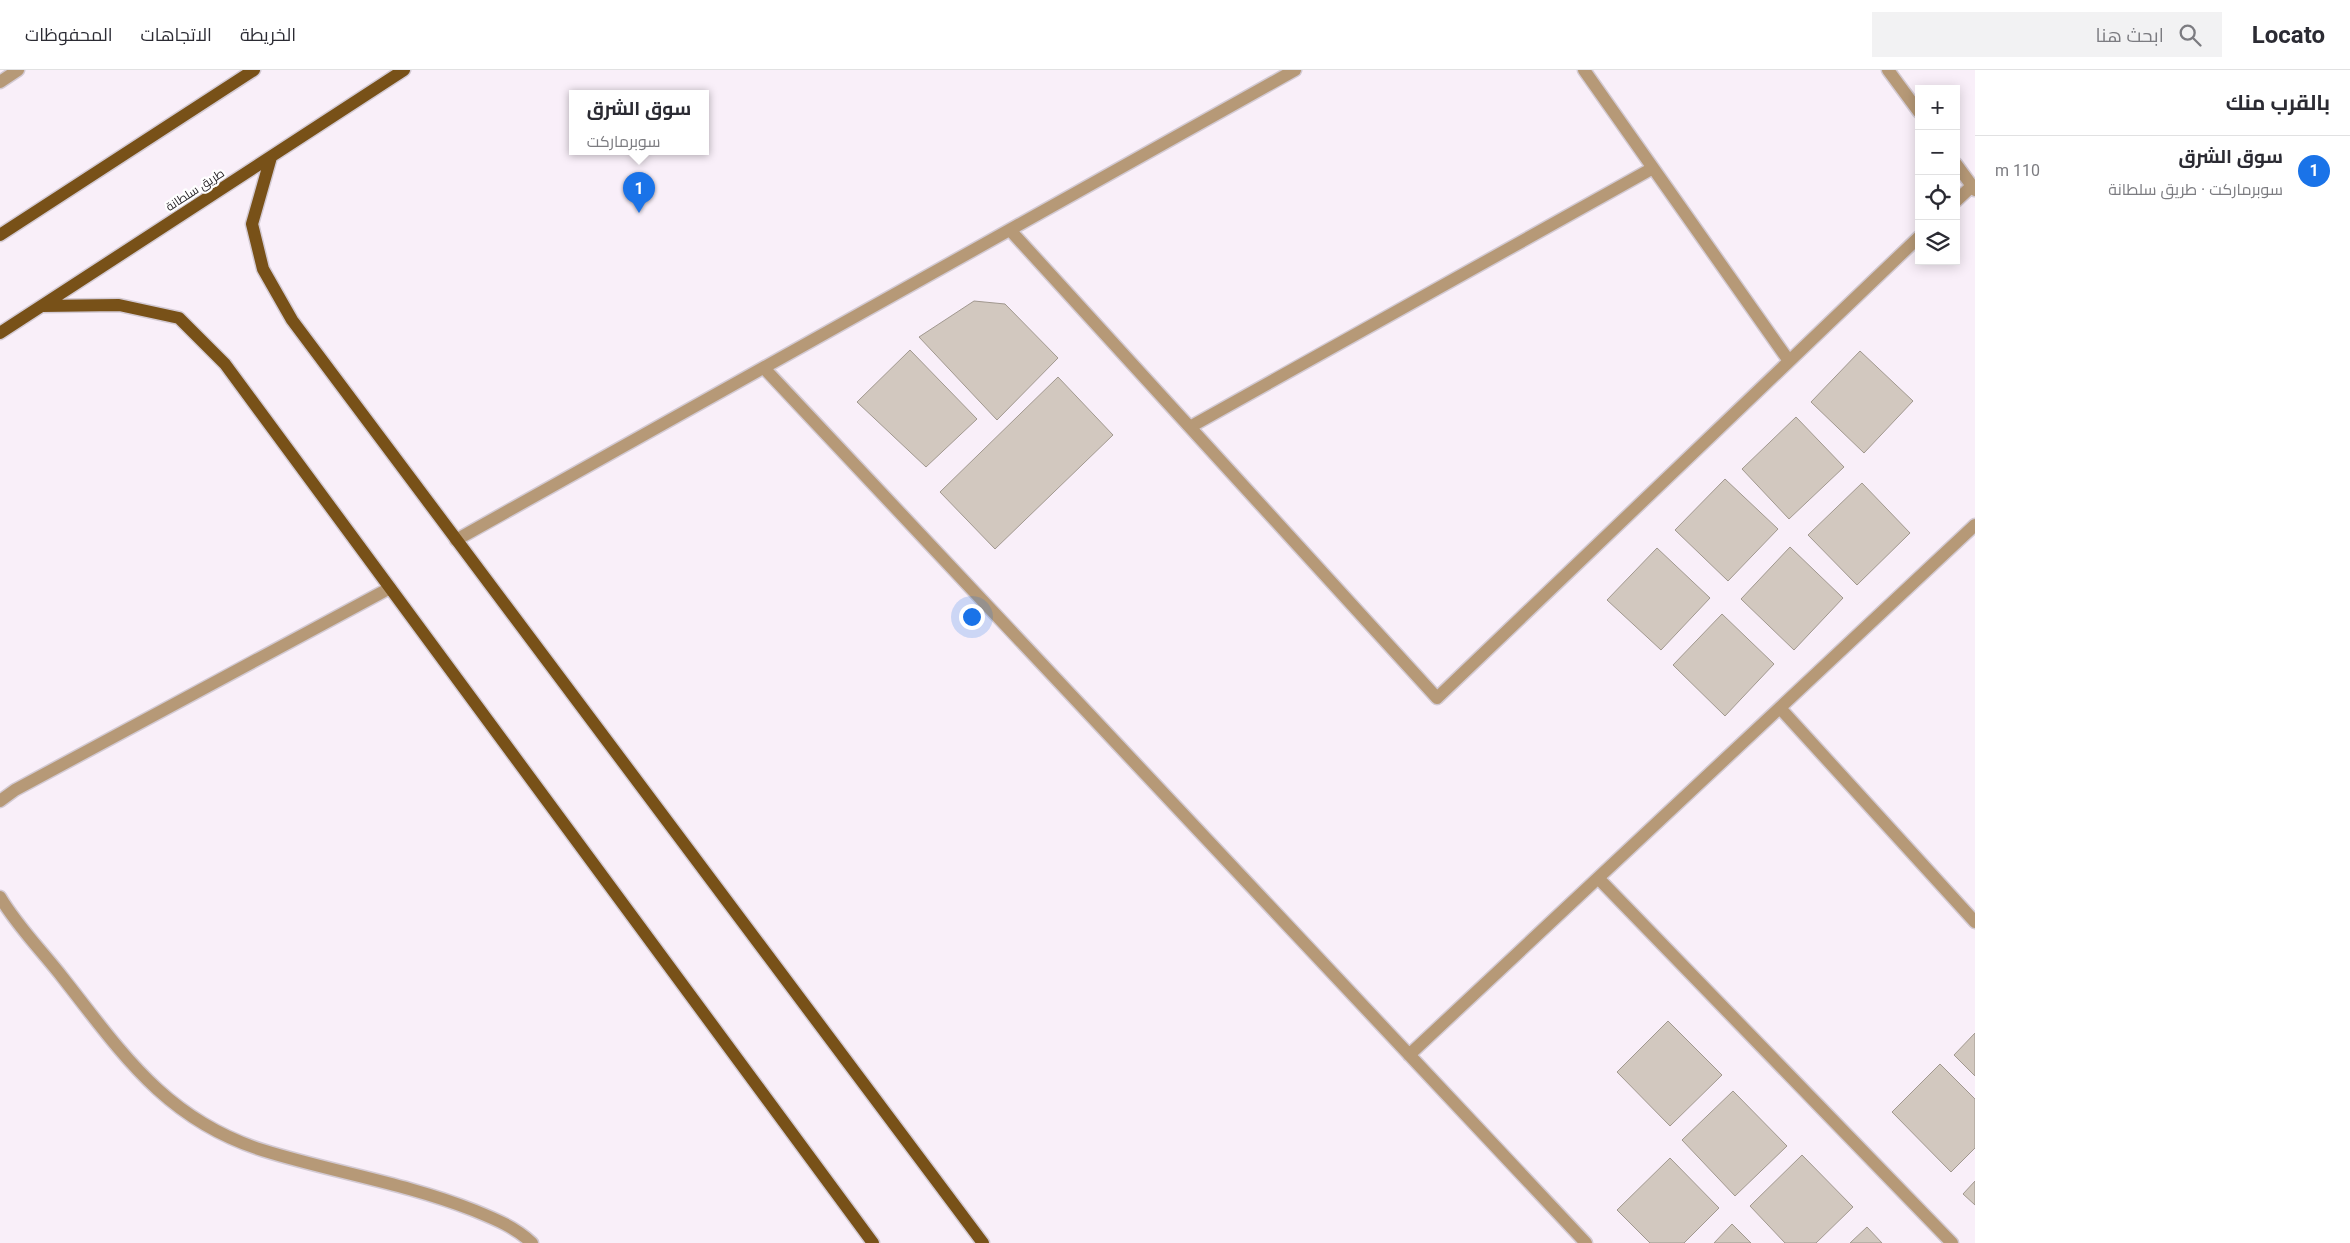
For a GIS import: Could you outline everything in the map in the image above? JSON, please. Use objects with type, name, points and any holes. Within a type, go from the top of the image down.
[{"type":"main road","points":[[0,235],[254,70]]},
{"type":"main road","name":"طريق سلطانة","points":[[0,333],[404,70]]},
{"type":"main road","points":[[270,157],[252,224],[263,269],[292,320],[983,1243]]},
{"type":"main road","points":[[42,306],[119,305],[179,318],[225,364],[873,1243]]},
{"type":"street","points":[[0,82],[18,70]]},
{"type":"street","points":[[456,540],[1295,70]]},
{"type":"street","points":[[1584,70],[1789,361]]},
{"type":"street","points":[[1888,70],[1915,107]]},
{"type":"street","points":[[1190,426],[1653,168]]},
{"type":"street","points":[[1960,169],[1974,188],[1960,198]]},
{"type":"street","points":[[1010,230],[1437,698],[1915,241]]},
{"type":"street","points":[[764,368],[1586,1243]]},
{"type":"street","points":[[1410,1055],[1975,525]]},
{"type":"street","points":[[0,801],[16,790],[390,588]]},
{"type":"street","points":[[1780,708],[1975,922]]},
{"type":"street","points":[[1598,878],[1952,1243]]},
{"type":"street","points":[[0,897],[130,1064],[155,1090],[190,1115],[224,1135],[262,1150],[444,1199],[520,1231],[532,1243]]},
{"type":"building","points":[[974,301],[1005,304],[1058,358],[997,420],[919,337]]},
{"type":"building","points":[[910,350],[977,419],[926,467],[857,402]]},
{"type":"building","points":[[1860,351],[1913,401],[1864,453],[1811,402]]},
{"type":"building","points":[[1058,377],[1113,435],[995,549],[940,492]]},
{"type":"building","points":[[1796,417],[1844,467],[1789,519],[1742,469]]},
{"type":"building","points":[[1725,479],[1778,529],[1728,581],[1675,530]]},
{"type":"building","points":[[1862,483],[1910,533],[1857,585],[1808,535]]},
{"type":"building","points":[[1790,547],[1843,598],[1794,650],[1741,599]]},
{"type":"building","points":[[1657,548],[1710,598],[1661,650],[1607,600]]},
{"type":"building","points":[[1722,614],[1774,664],[1725,716],[1673,665]]},
{"type":"building","points":[[1668,1021],[1722,1075],[1670,1126],[1617,1072]]},
{"type":"building","points":[[1975,1033],[1975,1076],[1954,1055]]},
{"type":"building","points":[[1940,1064],[1975,1099],[1975,1148],[1951,1172],[1892,1112]]},
{"type":"building","points":[[1733,1091],[1787,1146],[1735,1196],[1682,1140]]},
{"type":"building","points":[[1802,1155],[1853,1207],[1816,1243],[1785,1243],[1750,1206]]},
{"type":"building","points":[[1670,1158],[1719,1208],[1684,1243],[1650,1243],[1617,1210]]},
{"type":"building","points":[[1975,1181],[1975,1205],[1963,1194]]},
{"type":"building","points":[[1732,1224],[1751,1243],[1714,1243]]},
{"type":"building","points":[[1867,1227],[1882,1243],[1850,1243]]},
{"type":"place","name":"سوق الشرق","points":[[639,213]]}]
